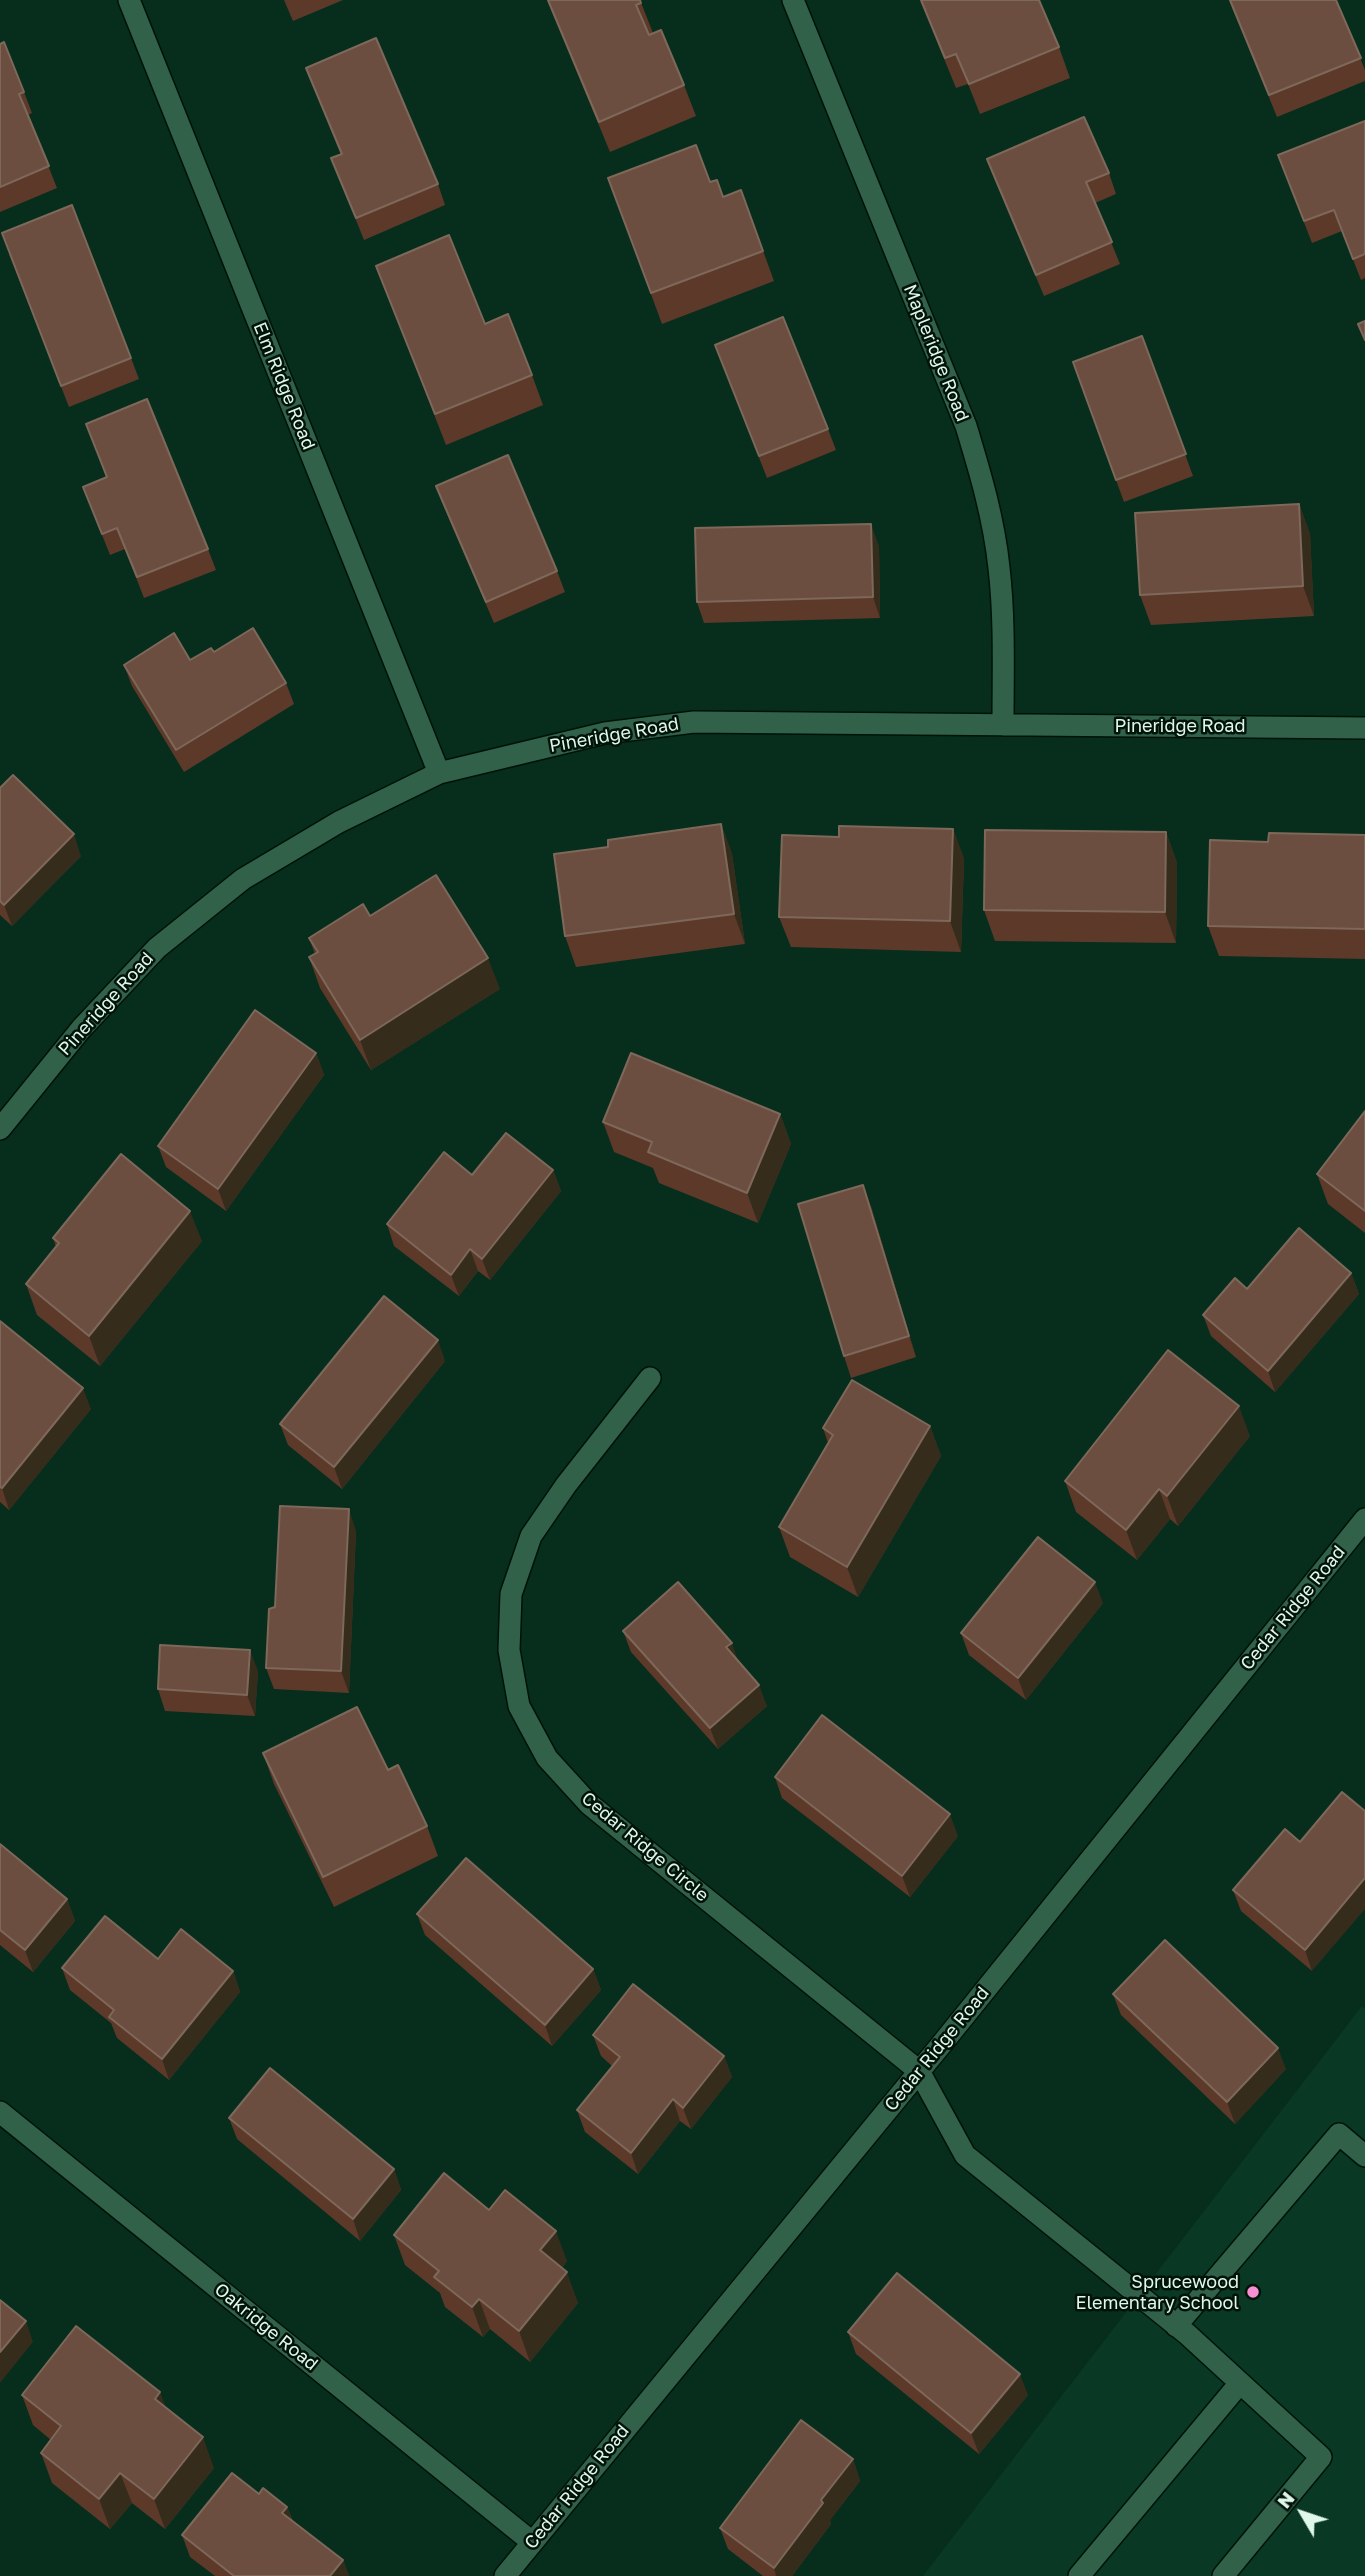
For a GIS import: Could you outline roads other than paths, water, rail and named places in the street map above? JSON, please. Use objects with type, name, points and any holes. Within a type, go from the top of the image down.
[{"type":"street","name":"Elm Ridge Road","points":[[129,0],[439,773]]},
{"type":"street","name":"Mapleridge Road","points":[[793,0],[966,426],[987,495],[999,568],[1003,642],[1003,725]]},
{"type":"street","name":"Pineridge Road","points":[[0,1129],[81,1029],[157,948],[243,879],[338,822],[439,773],[605,733],[694,722],[1365,728]]},
{"type":"street","name":"Cedar Ridge Circle","points":[[650,1378],[566,1485],[531,1536],[511,1594],[509,1650],[519,1706],[547,1758],[589,1804],[919,2071]]},
{"type":"street","name":"Cedar Ridge Road","points":[[505,2576],[919,2071],[1365,1519]]},
{"type":"street","points":[[919,2071],[965,2155],[1187,2334],[1321,2457],[1223,2576]]},
{"type":"street","name":"Oakridge Road","points":[[0,2112],[532,2542]]},
{"type":"street","points":[[1176,2326],[1339,2134],[1365,2156]]},
{"type":"street","points":[[1079,2576],[1240,2383]]},
{"type":"place","name":"Sprucewood Elementary School","points":[[1253,2292]]}]
